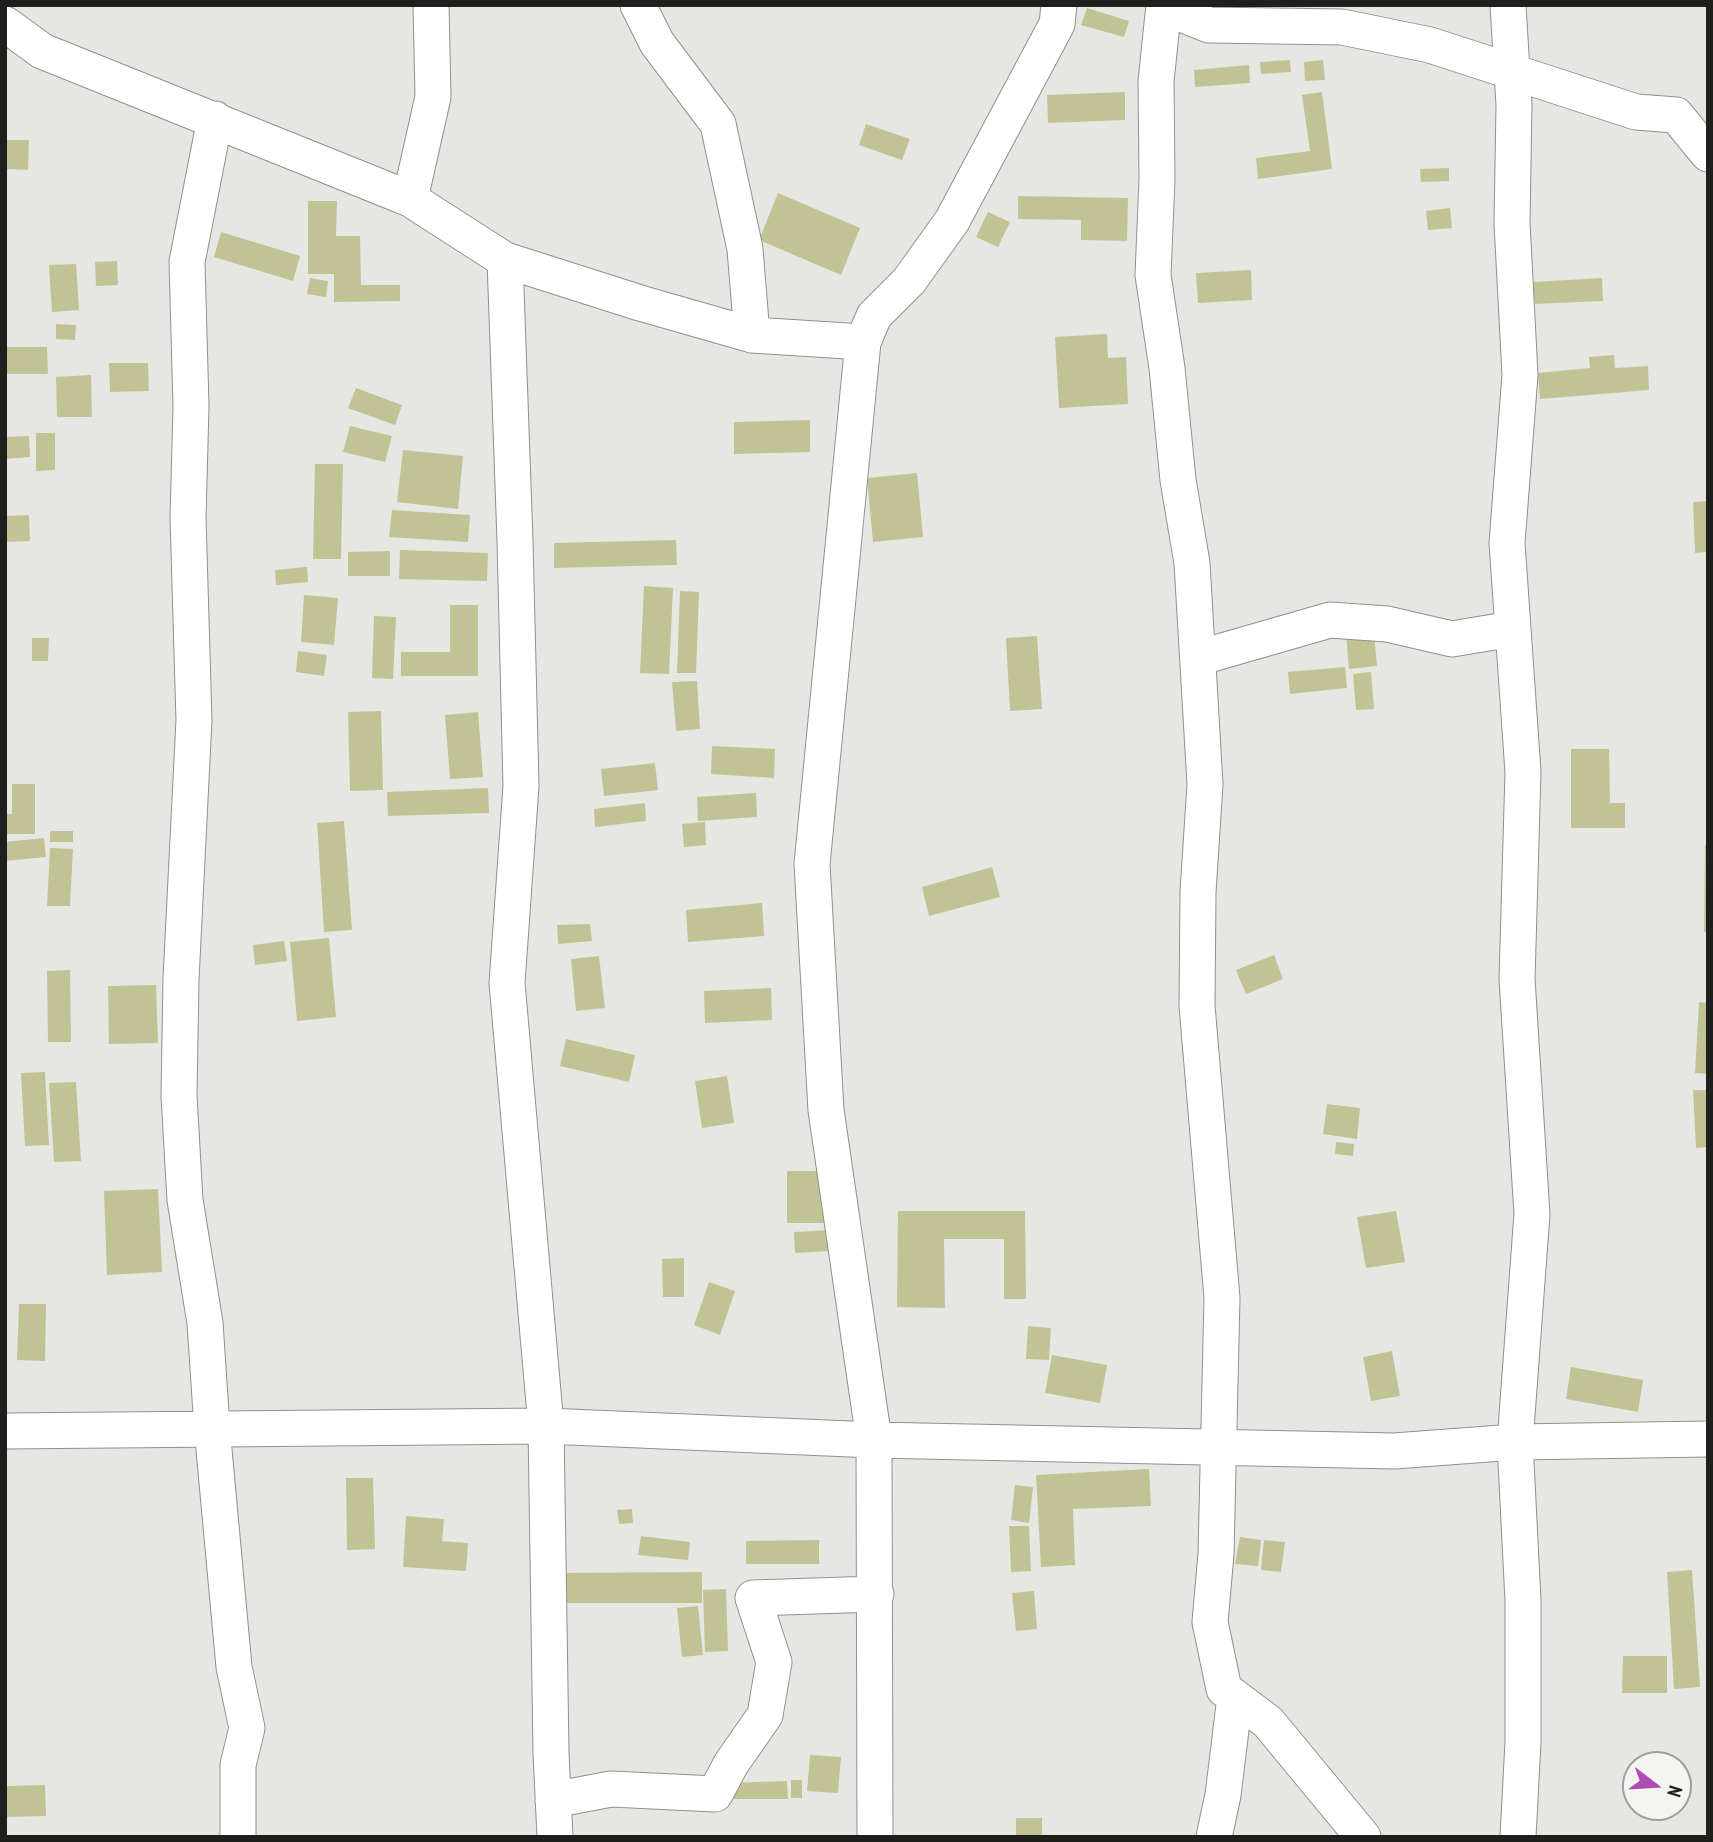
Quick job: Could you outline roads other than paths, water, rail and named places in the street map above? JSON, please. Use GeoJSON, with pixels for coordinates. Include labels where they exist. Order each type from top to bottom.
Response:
{"type":"FeatureCollection","features":[{"type":"Feature","properties":{"kind":"street"},"geometry":{"type":"LineString","coordinates":[[410,199],[433,97],[431,5]]}},
{"type":"Feature","properties":{"kind":"street"},"geometry":{"type":"LineString","coordinates":[[638,5],[657,43],[718,124],[745,249],[752,335]]}},
{"type":"Feature","properties":{"kind":"street"},"geometry":{"type":"LineString","coordinates":[[875,1837],[874,1440],[825,1110],[812,864],[863,342],[874,316],[909,281],[952,221],[1057,24],[1059,5]]}},
{"type":"Feature","properties":{"kind":"street"},"geometry":{"type":"LineString","coordinates":[[1508,5],[1514,105],[1512,223],[1520,375],[1507,543],[1523,772],[1517,979],[1532,1214],[1515,1442],[1523,1601],[1523,1742],[1518,1837]]}},
{"type":"Feature","properties":{"kind":"street"},"geometry":{"type":"LineString","coordinates":[[1363,1837],[1268,1722],[1224,1689],[1210,1622],[1216,1554],[1222,1298],[1197,1006],[1198,892],[1205,784],[1192,563],[1178,480],[1167,368],[1153,275],[1157,179],[1156,81],[1164,6],[1209,25],[1342,27],[1430,45],[1636,113],[1676,116],[1708,155]]}},
{"type":"Feature","properties":{"kind":"street"},"geometry":{"type":"LineString","coordinates":[[5,24],[43,51],[410,199],[505,260],[752,335],[863,342]]}},
{"type":"Feature","properties":{"kind":"street"},"geometry":{"type":"LineString","coordinates":[[215,119],[187,262],[191,406],[188,518],[194,720],[181,979],[179,1096],[185,1200],[205,1323],[234,1667],[247,1728],[238,1765],[238,1837]]}},
{"type":"Feature","properties":{"kind":"street"},"geometry":{"type":"LineString","coordinates":[[505,260],[521,786],[507,983],[547,1426],[555,1837]]}},
{"type":"Feature","properties":{"kind":"street"},"geometry":{"type":"LineString","coordinates":[[1198,657],[1330,620],[1387,624],[1452,639],[1512,629]]}},
{"type":"Feature","properties":{"kind":"street"},"geometry":{"type":"LineString","coordinates":[[5,1431],[547,1426],[874,1440],[1394,1451],[1515,1442],[1708,1439]]}},
{"type":"Feature","properties":{"kind":"street"},"geometry":{"type":"LineString","coordinates":[[553,1800],[611,1789],[715,1794],[731,1764],[765,1715],[774,1662],[753,1598],[876,1594]]}},
{"type":"Feature","properties":{"kind":"street"},"geometry":{"type":"LineString","coordinates":[[1214,1837],[1223,1795],[1235,1697]]}}]}
